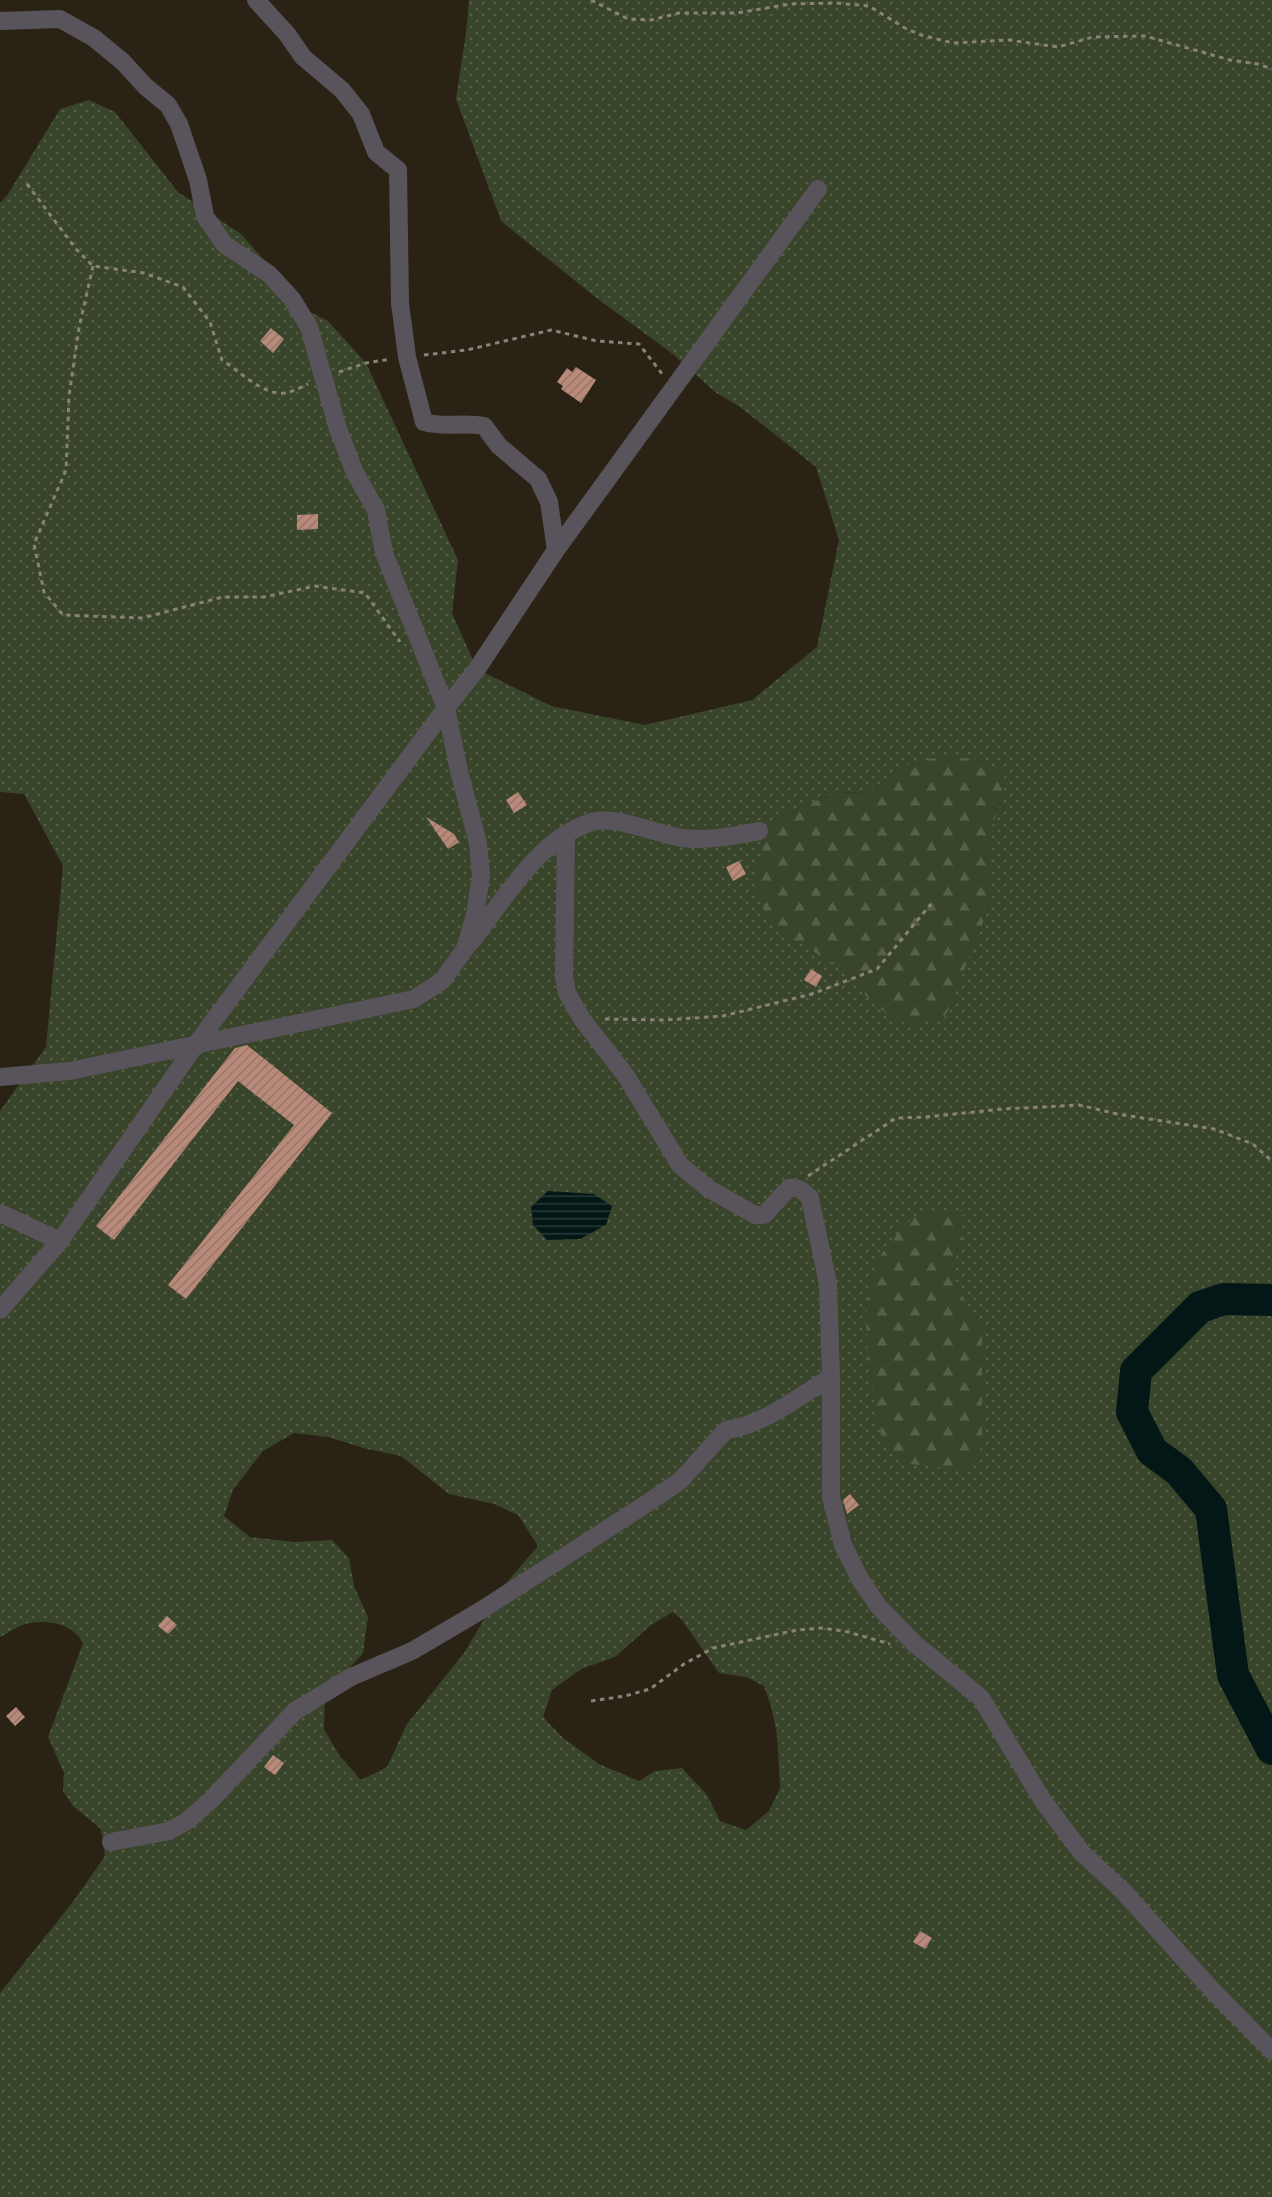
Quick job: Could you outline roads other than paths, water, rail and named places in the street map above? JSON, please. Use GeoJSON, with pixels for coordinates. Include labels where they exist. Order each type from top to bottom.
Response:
{"type":"FeatureCollection","features":[{"type":"Feature","properties":{"kind":"street"},"geometry":{"type":"LineString","coordinates":[[256,0],[287,34],[303,57],[342,90],[361,114],[376,152],[398,170],[400,303],[406,357],[423,422],[436,425],[468,423],[484,426],[499,446],[538,479],[549,502],[556,550]]}},
{"type":"Feature","properties":{"kind":"street"},"geometry":{"type":"LineString","coordinates":[[0,21],[60,19],[94,38],[168,105],[179,124],[198,180],[206,216],[224,244],[269,274],[292,299],[309,327],[342,440],[355,473],[376,510],[384,553],[446,708],[478,843],[481,876],[475,915],[465,949]]}},
{"type":"Feature","properties":{"kind":"street"},"geometry":{"type":"LineString","coordinates":[[0,1310],[60,1240],[194,1047],[477,669],[556,550],[818,189]]}},
{"type":"Feature","properties":{"kind":"street"},"geometry":{"type":"LineString","coordinates":[[0,1077],[70,1071],[194,1047],[414,999],[442,981],[516,882],[543,853],[566,834],[593,821],[626,824],[681,838],[720,838],[759,831]]}},
{"type":"Feature","properties":{"kind":"street"},"geometry":{"type":"LineString","coordinates":[[566,834],[564,976],[567,993],[582,1019],[626,1076],[680,1165],[709,1189],[755,1215],[764,1215],[789,1188],[796,1187],[810,1198],[828,1284],[831,1497],[843,1545],[860,1579],[879,1607],[915,1644],[981,1698],[1043,1801],[1082,1853],[1123,1892],[1206,1984],[1272,2050]]}},
{"type":"Feature","properties":{"kind":"street"},"geometry":{"type":"LineString","coordinates":[[0,1213],[60,1240]]}},
{"type":"Feature","properties":{"kind":"street"},"geometry":{"type":"LineString","coordinates":[[111,1842],[169,1831],[187,1821],[211,1800],[295,1711],[351,1677],[412,1651],[480,1611],[680,1481],[726,1430],[756,1422],[831,1377]]}},
{"type":"Feature","properties":{"kind":"waterway"},"geometry":{"type":"LineString","coordinates":[[1272,1300],[1224,1299],[1200,1307],[1136,1371],[1132,1412],[1152,1451],[1179,1471],[1211,1509],[1233,1675],[1272,1749]]}}]}
